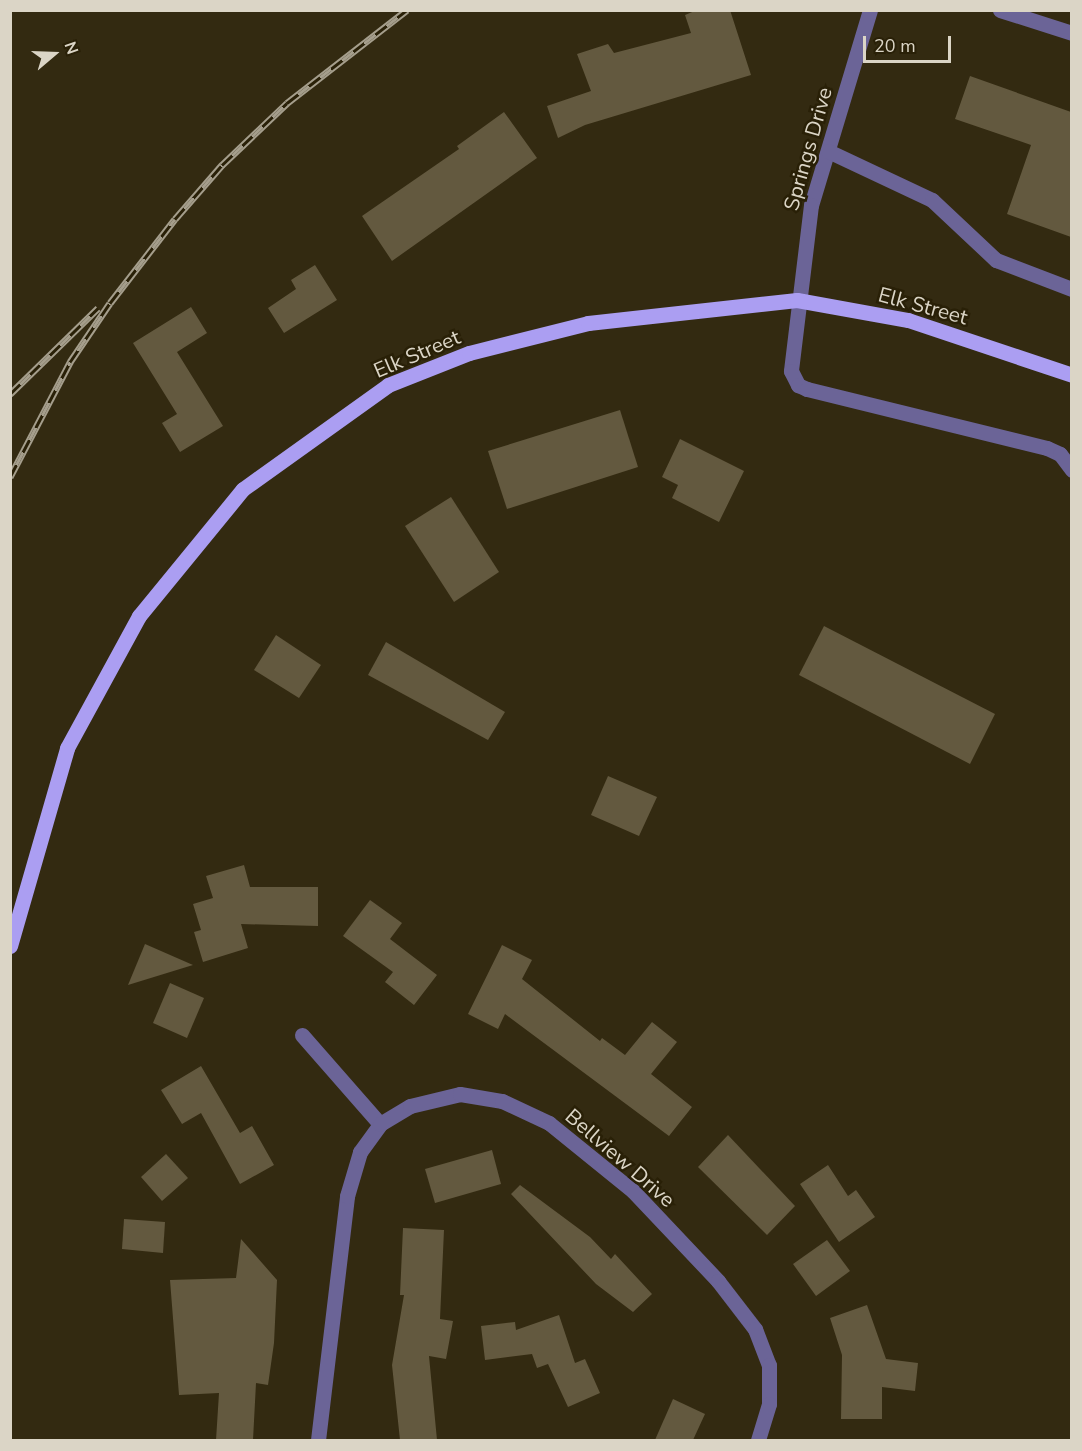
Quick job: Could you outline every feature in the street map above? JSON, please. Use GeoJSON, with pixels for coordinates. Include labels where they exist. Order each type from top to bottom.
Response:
{"type":"FeatureCollection","features":[{"type":"Feature","properties":{"kind":"main road","name":"Elk Street"},"geometry":{"type":"LineString","coordinates":[[10,946],[67,748],[139,616],[243,489],[388,385],[469,353],[588,323],[797,300],[908,320],[1071,375]]}},
{"type":"Feature","properties":{"kind":"street","name":"Springs Drive"},"geometry":{"type":"LineString","coordinates":[[870,10],[811,205],[797,300],[791,371],[798,385],[1047,448],[1060,454],[1071,470]]}},
{"type":"Feature","properties":{"kind":"street"},"geometry":{"type":"LineString","coordinates":[[1000,10],[1071,33]]}},
{"type":"Feature","properties":{"kind":"street"},"geometry":{"type":"LineString","coordinates":[[828,151],[932,200],[996,260],[1071,289]]}},
{"type":"Feature","properties":{"kind":"street"},"geometry":{"type":"LineString","coordinates":[[302,1035],[380,1124]]}},
{"type":"Feature","properties":{"kind":"street","name":"Bellview Drive"},"geometry":{"type":"LineString","coordinates":[[318,1440],[347,1196],[360,1152],[380,1124],[410,1106],[460,1094],[501,1101],[549,1123],[633,1191],[718,1281],[755,1329],[769,1365],[769,1404],[758,1440]]}},
{"type":"Feature","properties":{"kind":"building"},"geometry":{"type":"Polygon","coordinates":[[[697,10],[730,10],[751,75],[585,125],[558,138],[547,106],[591,91],[577,54],[608,44],[614,53],[691,33],[685,15],[697,10]]]}},
{"type":"Feature","properties":{"kind":"building"},"geometry":{"type":"Polygon","coordinates":[[[970,76],[1071,112],[1071,237],[1007,214],[1031,145],[955,119],[970,76]]]}},
{"type":"Feature","properties":{"kind":"building"},"geometry":{"type":"Polygon","coordinates":[[[504,112],[537,158],[392,261],[362,216],[459,149],[457,146],[504,112]]]}},
{"type":"Feature","properties":{"kind":"building"},"geometry":{"type":"Polygon","coordinates":[[[315,265],[337,300],[284,333],[268,308],[296,289],[291,280],[315,265]]]}},
{"type":"Feature","properties":{"kind":"building"},"geometry":{"type":"Polygon","coordinates":[[[191,307],[207,333],[177,352],[223,426],[180,452],[162,423],[177,414],[133,343],[191,307]]]}},
{"type":"Feature","properties":{"kind":"building"},"geometry":{"type":"Polygon","coordinates":[[[620,410],[638,467],[507,509],[488,451],[620,410]]]}},
{"type":"Feature","properties":{"kind":"building"},"geometry":{"type":"Polygon","coordinates":[[[680,439],[744,471],[719,522],[672,498],[678,485],[662,477],[680,439]]]}},
{"type":"Feature","properties":{"kind":"building"},"geometry":{"type":"Polygon","coordinates":[[[451,497],[499,572],[454,602],[405,526],[451,497]]]}},
{"type":"Feature","properties":{"kind":"building"},"geometry":{"type":"Polygon","coordinates":[[[824,626],[995,714],[970,764],[799,675],[824,626]]]}},
{"type":"Feature","properties":{"kind":"building"},"geometry":{"type":"Polygon","coordinates":[[[276,635],[321,665],[299,698],[254,670],[276,635]]]}},
{"type":"Feature","properties":{"kind":"building"},"geometry":{"type":"Polygon","coordinates":[[[386,642],[505,712],[488,740],[368,675],[386,642]]]}},
{"type":"Feature","properties":{"kind":"building"},"geometry":{"type":"Polygon","coordinates":[[[608,776],[657,797],[639,836],[591,815],[608,776]]]}},
{"type":"Feature","properties":{"kind":"building"},"geometry":{"type":"Polygon","coordinates":[[[244,865],[250,887],[318,887],[318,926],[241,924],[248,948],[203,962],[194,932],[201,930],[193,904],[213,898],[206,876],[244,865]]]}},
{"type":"Feature","properties":{"kind":"building"},"geometry":{"type":"Polygon","coordinates":[[[370,900],[402,923],[390,939],[437,975],[414,1005],[385,982],[393,972],[343,936],[370,900]]]}},
{"type":"Feature","properties":{"kind":"building"},"geometry":{"type":"Polygon","coordinates":[[[145,944],[193,965],[128,985],[145,944]]]}},
{"type":"Feature","properties":{"kind":"building"},"geometry":{"type":"Polygon","coordinates":[[[502,945],[532,960],[522,979],[600,1041],[602,1038],[625,1055],[652,1022],[677,1042],[651,1074],[692,1107],[669,1136],[505,1014],[498,1029],[468,1014],[502,945]]]}},
{"type":"Feature","properties":{"kind":"building"},"geometry":{"type":"Polygon","coordinates":[[[170,983],[204,998],[187,1038],[153,1023],[170,983]]]}},
{"type":"Feature","properties":{"kind":"building"},"geometry":{"type":"Polygon","coordinates":[[[201,1066],[240,1133],[252,1126],[274,1165],[240,1184],[201,1113],[182,1124],[161,1090],[201,1066]]]}},
{"type":"Feature","properties":{"kind":"building"},"geometry":{"type":"Polygon","coordinates":[[[728,1135],[795,1206],[767,1235],[698,1167],[728,1135]]]}},
{"type":"Feature","properties":{"kind":"building"},"geometry":{"type":"Polygon","coordinates":[[[492,1150],[501,1184],[435,1203],[425,1169],[492,1150]]]}},
{"type":"Feature","properties":{"kind":"building"},"geometry":{"type":"Polygon","coordinates":[[[166,1154],[188,1178],[162,1201],[141,1177],[166,1154]]]}},
{"type":"Feature","properties":{"kind":"building"},"geometry":{"type":"Polygon","coordinates":[[[828,1165],[848,1196],[856,1190],[875,1217],[839,1242],[800,1184],[828,1165]]]}},
{"type":"Feature","properties":{"kind":"building"},"geometry":{"type":"Polygon","coordinates":[[[520,1185],[590,1237],[611,1259],[615,1254],[652,1294],[633,1312],[596,1284],[511,1194],[520,1185]]]}},
{"type":"Feature","properties":{"kind":"building"},"geometry":{"type":"Polygon","coordinates":[[[124,1219],[165,1222],[163,1253],[122,1249],[124,1219]]]}},
{"type":"Feature","properties":{"kind":"building"},"geometry":{"type":"Polygon","coordinates":[[[403,1228],[444,1230],[440,1319],[453,1321],[446,1359],[429,1356],[437,1440],[400,1440],[392,1365],[404,1295],[400,1295],[403,1228]]]}},
{"type":"Feature","properties":{"kind":"building"},"geometry":{"type":"Polygon","coordinates":[[[241,1239],[277,1280],[274,1343],[268,1385],[256,1383],[253,1440],[216,1440],[219,1393],[179,1395],[170,1280],[236,1278],[241,1239]]]}},
{"type":"Feature","properties":{"kind":"building"},"geometry":{"type":"Polygon","coordinates":[[[827,1240],[850,1271],[816,1296],[793,1264],[827,1240]]]}},
{"type":"Feature","properties":{"kind":"building"},"geometry":{"type":"Polygon","coordinates":[[[867,1305],[886,1359],[918,1363],[915,1391],[882,1387],[882,1419],[841,1419],[842,1355],[830,1318],[867,1305]]]}},
{"type":"Feature","properties":{"kind":"building"},"geometry":{"type":"Polygon","coordinates":[[[559,1315],[575,1363],[585,1359],[600,1393],[568,1407],[548,1364],[537,1368],[532,1354],[485,1360],[481,1326],[515,1322],[516,1330],[559,1315]]]}},
{"type":"Feature","properties":{"kind":"building"},"geometry":{"type":"Polygon","coordinates":[[[673,1399],[705,1414],[693,1440],[655,1440],[673,1399]]]}},
{"type":"Feature","properties":{"kind":"railway"},"geometry":{"type":"LineString","coordinates":[[10,477],[70,362],[110,303],[175,219],[222,165],[287,103],[407,10]]}},
{"type":"Feature","properties":{"kind":"railway"},"geometry":{"type":"LineString","coordinates":[[10,394],[98,308]]}}]}
